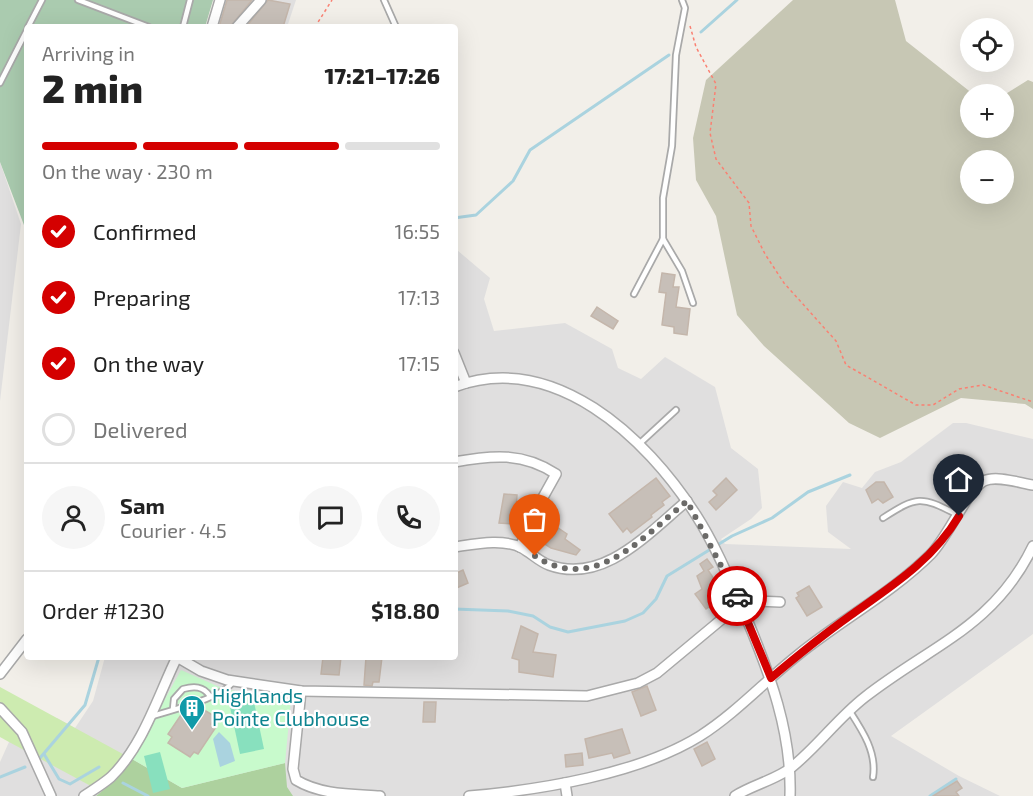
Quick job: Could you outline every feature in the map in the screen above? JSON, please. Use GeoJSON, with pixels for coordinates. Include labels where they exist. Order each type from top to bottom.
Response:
{"type":"FeatureCollection","features":[{"type":"Feature","properties":{"kind":"street"},"geometry":{"type":"LineString","coordinates":[[213,24],[220,0]]}},
{"type":"Feature","properties":{"kind":"street"},"geometry":{"type":"LineString","coordinates":[[240,24],[261,0]]}},
{"type":"Feature","properties":{"kind":"street"},"geometry":{"type":"LineString","coordinates":[[458,363],[466,382]]}},
{"type":"Feature","properties":{"kind":"street"},"geometry":{"type":"LineString","coordinates":[[458,385],[466,382],[498,378],[536,381],[574,395],[608,417],[638,445],[687,501],[740,604],[771,678],[786,734],[791,768],[790,796]]}},
{"type":"Feature","properties":{"kind":"street"},"geometry":{"type":"LineString","coordinates":[[458,461],[485,456],[518,456],[539,463],[556,474],[536,510],[520,547]]}},
{"type":"Feature","properties":{"kind":"street"},"geometry":{"type":"LineString","coordinates":[[469,796],[565,783],[653,758],[700,736],[805,649],[918,566],[946,537],[973,490],[983,481],[992,479],[1033,484]]}},
{"type":"Feature","properties":{"kind":"street"},"geometry":{"type":"LineString","coordinates":[[458,546],[480,543],[520,547],[549,565],[574,569],[596,567],[616,559],[687,501]]}},
{"type":"Feature","properties":{"kind":"street"},"geometry":{"type":"LineString","coordinates":[[735,796],[791,768],[849,710],[975,623],[1012,582],[1033,546]]}},
{"type":"Feature","properties":{"kind":"street"},"geometry":{"type":"LineString","coordinates":[[182,660],[201,671],[234,681],[301,691],[587,696],[638,683],[657,673],[740,604],[759,601],[780,602]]}},
{"type":"Feature","properties":{"kind":"street"},"geometry":{"type":"LineString","coordinates":[[0,674],[24,643]]}},
{"type":"Feature","properties":{"kind":"street"},"geometry":{"type":"LineString","coordinates":[[84,796],[110,777],[125,760],[150,716],[176,660]]}},
{"type":"Feature","properties":{"kind":"street"},"geometry":{"type":"LineString","coordinates":[[301,691],[293,769],[296,780],[308,787],[334,793],[380,796]]}},
{"type":"Feature","properties":{"kind":"street"},"geometry":{"type":"LineString","coordinates":[[0,708],[22,732],[51,796]]}},
{"type":"Feature","properties":{"kind":"street"},"geometry":{"type":"LineString","coordinates":[[565,783],[567,796]]}},
{"type":"Feature","properties":{"kind":"lane"},"geometry":{"type":"LineString","coordinates":[[30,24],[42,0]]}},
{"type":"Feature","properties":{"kind":"lane"},"geometry":{"type":"LineString","coordinates":[[78,0],[141,24]]}},
{"type":"Feature","properties":{"kind":"lane"},"geometry":{"type":"LineString","coordinates":[[184,24],[190,0]]}},
{"type":"Feature","properties":{"kind":"lane"},"geometry":{"type":"LineString","coordinates":[[384,0],[395,24]]}},
{"type":"Feature","properties":{"kind":"lane"},"geometry":{"type":"LineString","coordinates":[[634,294],[663,239],[663,198],[672,146],[676,55],[685,8],[682,0]]}},
{"type":"Feature","properties":{"kind":"lane"},"geometry":{"type":"LineString","coordinates":[[0,83],[24,36]]}},
{"type":"Feature","properties":{"kind":"lane"},"geometry":{"type":"LineString","coordinates":[[663,239],[682,271],[693,303]]}},
{"type":"Feature","properties":{"kind":"lane"},"geometry":{"type":"LineString","coordinates":[[638,445],[676,410]]}},
{"type":"Feature","properties":{"kind":"lane"},"geometry":{"type":"LineString","coordinates":[[883,518],[918,499],[929,500],[959,516]]}},
{"type":"Feature","properties":{"kind":"lane"},"geometry":{"type":"LineString","coordinates":[[150,716],[210,696],[229,688],[234,681]]}},
{"type":"Feature","properties":{"kind":"lane"},"geometry":{"type":"LineString","coordinates":[[173,709],[174,699],[183,688],[197,687],[210,696]]}},
{"type":"Feature","properties":{"kind":"lane"},"geometry":{"type":"LineString","coordinates":[[849,710],[868,742],[875,765],[873,777]]}},
{"type":"Feature","properties":{"kind":"path"},"geometry":{"type":"LineString","coordinates":[[317,24],[332,0]]}},
{"type":"Feature","properties":{"kind":"path"},"geometry":{"type":"LineString","coordinates":[[685,8],[696,47],[716,84],[710,133],[716,159],[749,203],[751,226],[765,254],[784,283],[836,341],[846,365],[916,405],[933,405],[959,388],[983,385],[1033,402]]}},
{"type":"Feature","properties":{"kind":"shaded area"},"geometry":{"type":"Polygon","coordinates":[[[217,0],[296,0],[288,24],[211,24],[217,0]]]}},
{"type":"Feature","properties":{"kind":"shaded area"},"geometry":{"type":"Polygon","coordinates":[[[793,0],[895,0],[906,41],[960,84],[960,138],[1014,138],[1014,89],[1028,80],[1033,82],[1033,409],[1025,404],[961,398],[880,438],[849,423],[764,346],[737,315],[716,216],[696,180],[693,138],[706,80],[793,0]]]}},
{"type":"Feature","properties":{"kind":"shaded area"},"geometry":{"type":"Polygon","coordinates":[[[0,162],[21,224],[0,401],[0,162]]]}},
{"type":"Feature","properties":{"kind":"shaded area"},"geometry":{"type":"Polygon","coordinates":[[[458,251],[490,278],[484,299],[494,331],[565,323],[612,349],[618,368],[641,379],[665,357],[715,387],[731,448],[758,469],[762,508],[751,519],[721,539],[725,544],[851,549],[828,532],[826,506],[843,482],[862,488],[875,472],[901,462],[953,423],[966,423],[1033,439],[1033,634],[891,736],[959,776],[1000,796],[0,796],[0,762],[9,742],[57,718],[75,728],[93,701],[104,660],[458,660],[458,251]]]}},
{"type":"Feature","properties":{"kind":"green space"},"geometry":{"type":"Polygon","coordinates":[[[0,0],[213,0],[206,24],[24,24],[24,225],[0,162],[0,0]]]}},
{"type":"Feature","properties":{"kind":"green space"},"geometry":{"type":"Polygon","coordinates":[[[181,670],[224,689],[291,700],[285,763],[182,788],[132,759],[181,670]]]}},
{"type":"Feature","properties":{"kind":"green space"},"geometry":{"type":"Polygon","coordinates":[[[0,687],[132,759],[102,792],[9,742],[0,737],[0,687]]]}},
{"type":"Feature","properties":{"kind":"green space"},"geometry":{"type":"Polygon","coordinates":[[[254,702],[264,749],[240,754],[230,707],[254,702]]]}},
{"type":"Feature","properties":{"kind":"green space"},"geometry":{"type":"Polygon","coordinates":[[[160,752],[170,789],[153,793],[144,756],[160,752]]]}},
{"type":"Feature","properties":{"kind":"green space"},"geometry":{"type":"Polygon","coordinates":[[[132,759],[182,788],[285,763],[287,787],[293,796],[96,796],[116,780],[132,759]]]}},
{"type":"Feature","properties":{"kind":"water"},"geometry":{"type":"Polygon","coordinates":[[[219,732],[230,743],[235,761],[220,767],[213,739],[219,732]]]}},
{"type":"Feature","properties":{"kind":"building"},"geometry":{"type":"Polygon","coordinates":[[[227,0],[252,0],[232,24],[220,24],[227,0]]]}},
{"type":"Feature","properties":{"kind":"building"},"geometry":{"type":"Polygon","coordinates":[[[268,0],[290,4],[284,24],[248,24],[268,0]]]}},
{"type":"Feature","properties":{"kind":"building"},"geometry":{"type":"Polygon","coordinates":[[[662,273],[675,275],[673,287],[679,287],[676,307],[690,309],[687,335],[674,333],[674,327],[662,325],[666,293],[659,292],[662,273]]]}},
{"type":"Feature","properties":{"kind":"building"},"geometry":{"type":"Polygon","coordinates":[[[597,307],[618,321],[613,329],[591,316],[597,307]]]}},
{"type":"Feature","properties":{"kind":"building"},"geometry":{"type":"Polygon","coordinates":[[[656,478],[670,496],[662,502],[664,505],[651,515],[652,517],[631,533],[627,528],[623,532],[609,514],[656,478]]]}},
{"type":"Feature","properties":{"kind":"building"},"geometry":{"type":"Polygon","coordinates":[[[726,478],[737,490],[716,510],[709,502],[717,495],[713,491],[726,478]]]}},
{"type":"Feature","properties":{"kind":"building"},"geometry":{"type":"Polygon","coordinates":[[[876,482],[884,482],[893,497],[883,503],[878,499],[872,503],[866,490],[876,482]]]}},
{"type":"Feature","properties":{"kind":"building"},"geometry":{"type":"Polygon","coordinates":[[[504,494],[517,495],[515,524],[499,523],[504,494]]]}},
{"type":"Feature","properties":{"kind":"building"},"geometry":{"type":"Polygon","coordinates":[[[542,517],[567,534],[565,539],[580,550],[576,555],[551,548],[532,536],[542,517]]]}},
{"type":"Feature","properties":{"kind":"building"},"geometry":{"type":"Polygon","coordinates":[[[707,559],[713,567],[708,570],[718,585],[714,588],[721,598],[706,609],[695,594],[702,589],[697,576],[704,571],[700,564],[707,559]]]}},
{"type":"Feature","properties":{"kind":"building"},"geometry":{"type":"Polygon","coordinates":[[[463,570],[468,583],[458,587],[458,572],[463,570]]]}},
{"type":"Feature","properties":{"kind":"building"},"geometry":{"type":"Polygon","coordinates":[[[809,586],[822,607],[807,616],[796,598],[799,596],[797,593],[809,586]]]}},
{"type":"Feature","properties":{"kind":"building"},"geometry":{"type":"Polygon","coordinates":[[[521,626],[538,634],[533,652],[556,655],[553,677],[519,672],[519,660],[512,658],[521,626]]]}},
{"type":"Feature","properties":{"kind":"building"},"geometry":{"type":"Polygon","coordinates":[[[323,660],[341,660],[339,675],[321,674],[323,660]]]}},
{"type":"Feature","properties":{"kind":"building"},"geometry":{"type":"Polygon","coordinates":[[[366,660],[382,660],[379,682],[373,682],[372,686],[364,685],[366,660]]]}},
{"type":"Feature","properties":{"kind":"building"},"geometry":{"type":"Polygon","coordinates":[[[647,686],[656,710],[641,716],[632,692],[647,686]]]}},
{"type":"Feature","properties":{"kind":"building"},"geometry":{"type":"Polygon","coordinates":[[[424,702],[436,702],[435,722],[423,722],[424,702]]]}},
{"type":"Feature","properties":{"kind":"building","name":"Highlands Pointe Clubhouse"},"geometry":{"type":"Polygon","coordinates":[[[199,707],[216,717],[211,724],[216,727],[198,754],[194,752],[190,757],[168,743],[172,737],[168,734],[183,712],[199,707]]]}},
{"type":"Feature","properties":{"kind":"building"},"geometry":{"type":"Polygon","coordinates":[[[622,729],[630,753],[614,758],[612,753],[589,758],[585,739],[622,729]]]}},
{"type":"Feature","properties":{"kind":"building"},"geometry":{"type":"Polygon","coordinates":[[[707,742],[715,759],[702,766],[694,749],[707,742]]]}},
{"type":"Feature","properties":{"kind":"building"},"geometry":{"type":"Polygon","coordinates":[[[582,753],[583,765],[566,767],[565,755],[582,753]]]}},
{"type":"Feature","properties":{"kind":"building"},"geometry":{"type":"Polygon","coordinates":[[[957,781],[962,788],[956,792],[959,796],[933,796],[957,781]]]}},
{"type":"Feature","properties":{"kind":"waterway"},"geometry":{"type":"LineString","coordinates":[[701,32],[737,0]]}},
{"type":"Feature","properties":{"kind":"waterway"},"geometry":{"type":"LineString","coordinates":[[458,217],[476,215],[513,181],[530,150],[669,55]]}},
{"type":"Feature","properties":{"kind":"waterway"},"geometry":{"type":"LineString","coordinates":[[458,609],[508,611],[533,616],[550,627],[568,632],[625,621],[643,613],[656,599],[667,576],[732,536],[772,518],[808,492],[850,475]]}},
{"type":"Feature","properties":{"kind":"waterway"},"geometry":{"type":"LineString","coordinates":[[40,758],[85,705],[98,660]]}},
{"type":"Feature","properties":{"kind":"waterway"},"geometry":{"type":"LineString","coordinates":[[44,754],[59,779],[70,784],[99,767]]}},
{"type":"Feature","properties":{"kind":"waterway"},"geometry":{"type":"LineString","coordinates":[[0,777],[25,767]]}},
{"type":"Feature","properties":{"kind":"waterway"},"geometry":{"type":"LineString","coordinates":[[930,796],[956,779]]}},
{"type":"Feature","properties":{"kind":"waterway"},"geometry":{"type":"LineString","coordinates":[[123,783],[148,796]]}},
{"type":"Feature","properties":{"kind":"way so far"},"geometry":{"type":"LineString","coordinates":[[535,556],[549,565],[574,569],[596,567],[616,559],[687,501],[698,517],[737,596]]}},
{"type":"Feature","properties":{"kind":"place","name":"Highlands Pointe Clubhouse"},"geometry":{"type":"Point","coordinates":[192,731]}},
{"type":"Feature","properties":{"kind":"route"},"geometry":{"type":"LineString","coordinates":[[737,596],[771,678],[836,626],[918,566],[946,537],[959,516]]}}]}
